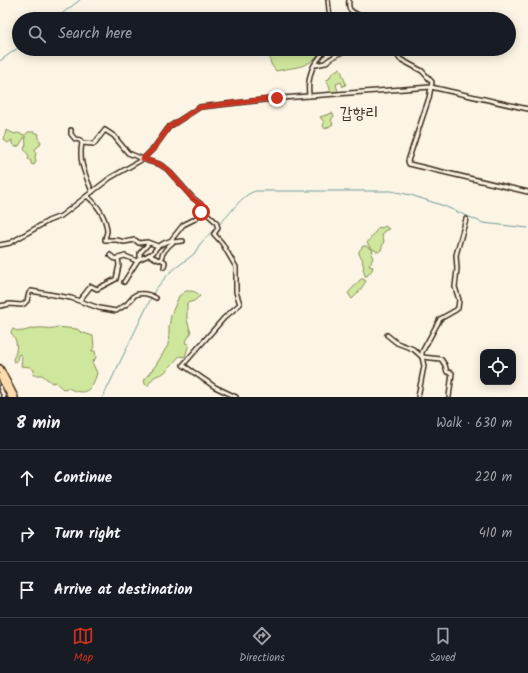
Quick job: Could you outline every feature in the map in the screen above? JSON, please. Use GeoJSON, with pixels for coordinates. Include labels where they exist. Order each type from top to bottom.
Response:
{"type":"FeatureCollection","features":[{"type":"Feature","properties":{"kind":"main road"},"geometry":{"type":"LineString","coordinates":[[0,368],[15,397]]}},
{"type":"Feature","properties":{"kind":"main road"},"geometry":{"type":"LineString","coordinates":[[0,376],[11,397]]}},
{"type":"Feature","properties":{"kind":"street"},"geometry":{"type":"LineString","coordinates":[[328,0],[328,12]]}},
{"type":"Feature","properties":{"kind":"street"},"geometry":{"type":"LineString","coordinates":[[349,0],[348,6],[353,12]]}},
{"type":"Feature","properties":{"kind":"street"},"geometry":{"type":"LineString","coordinates":[[310,96],[308,86],[313,66],[321,56]]}},
{"type":"Feature","properties":{"kind":"street"},"geometry":{"type":"LineString","coordinates":[[315,65],[325,63],[334,56]]}},
{"type":"Feature","properties":{"kind":"street"},"geometry":{"type":"LineString","coordinates":[[398,56],[404,62],[419,69],[432,82],[408,161],[409,164],[528,192]]}},
{"type":"Feature","properties":{"kind":"street"},"geometry":{"type":"LineString","coordinates":[[0,245],[10,243],[62,216],[112,177],[143,159],[154,148],[169,127],[200,107],[310,96],[431,87],[528,109]]}},
{"type":"Feature","properties":{"kind":"street"},"geometry":{"type":"LineString","coordinates":[[71,130],[73,138],[80,140],[82,143],[95,144],[105,130],[114,136],[126,151],[143,159],[159,164],[167,169],[192,198],[202,205],[205,212],[217,223],[218,227],[214,234],[222,243],[236,267],[236,292],[240,304],[224,318],[183,365],[215,387],[236,397]]}},
{"type":"Feature","properties":{"kind":"street"},"geometry":{"type":"LineString","coordinates":[[82,143],[80,150],[82,165],[92,192]]}},
{"type":"Feature","properties":{"kind":"street"},"geometry":{"type":"LineString","coordinates":[[87,196],[96,203],[102,213],[107,231],[105,240],[117,240],[124,242],[135,240],[139,243],[145,242],[158,246]]}},
{"type":"Feature","properties":{"kind":"street"},"geometry":{"type":"LineString","coordinates":[[161,259],[181,226],[195,219],[204,209]]}},
{"type":"Feature","properties":{"kind":"street"},"geometry":{"type":"LineString","coordinates":[[418,397],[424,366],[422,349],[436,323],[458,308],[459,300],[455,287],[456,255],[466,219]]}},
{"type":"Feature","properties":{"kind":"street"},"geometry":{"type":"LineString","coordinates":[[124,282],[140,258],[153,253],[158,246],[166,242],[183,241]]}},
{"type":"Feature","properties":{"kind":"street"},"geometry":{"type":"LineString","coordinates":[[140,258],[140,253],[149,243]]}},
{"type":"Feature","properties":{"kind":"street"},"geometry":{"type":"LineString","coordinates":[[149,255],[165,262],[164,267]]}},
{"type":"Feature","properties":{"kind":"street"},"geometry":{"type":"LineString","coordinates":[[110,256],[115,259],[125,256],[137,261]]}},
{"type":"Feature","properties":{"kind":"street"},"geometry":{"type":"LineString","coordinates":[[80,300],[91,286],[97,289],[116,279],[119,265],[118,258]]}},
{"type":"Feature","properties":{"kind":"street"},"geometry":{"type":"LineString","coordinates":[[0,306],[24,304],[27,301],[31,291],[44,292],[80,300],[99,308],[116,311],[128,304],[135,294],[144,293],[155,297]]}},
{"type":"Feature","properties":{"kind":"street"},"geometry":{"type":"LineString","coordinates":[[387,335],[397,343],[422,356],[441,359],[447,372],[452,373],[449,397]]}},
{"type":"Feature","properties":{"kind":"street"},"geometry":{"type":"LineString","coordinates":[[0,387],[4,397]]}},
{"type":"Feature","properties":{"kind":"green space"},"geometry":{"type":"Polygon","coordinates":[[[270,56],[317,56],[302,66],[276,71],[270,60],[270,56]]]}},
{"type":"Feature","properties":{"kind":"green space"},"geometry":{"type":"Polygon","coordinates":[[[340,68],[346,84],[343,87],[341,82],[336,84],[338,92],[331,93],[326,80],[329,79],[332,73],[340,68]]]}},
{"type":"Feature","properties":{"kind":"green space"},"geometry":{"type":"Polygon","coordinates":[[[332,113],[334,116],[331,120],[333,124],[325,129],[323,126],[324,122],[320,117],[332,113]]]}},
{"type":"Feature","properties":{"kind":"green space"},"geometry":{"type":"Polygon","coordinates":[[[6,130],[14,134],[17,133],[25,135],[28,132],[34,132],[39,134],[38,138],[41,142],[35,149],[36,161],[34,165],[31,164],[31,161],[28,159],[29,156],[24,149],[26,144],[25,136],[19,146],[15,147],[12,144],[12,140],[8,143],[4,140],[6,130]]]}},
{"type":"Feature","properties":{"kind":"green space"},"geometry":{"type":"Polygon","coordinates":[[[385,226],[389,229],[384,231],[382,236],[384,241],[381,250],[378,252],[371,248],[367,243],[379,227],[382,228],[385,226]]]}},
{"type":"Feature","properties":{"kind":"green space"},"geometry":{"type":"Polygon","coordinates":[[[363,246],[372,249],[373,252],[371,254],[373,258],[369,266],[373,267],[367,276],[365,276],[363,260],[359,254],[359,251],[363,246]]]}},
{"type":"Feature","properties":{"kind":"green space"},"geometry":{"type":"Polygon","coordinates":[[[361,279],[366,281],[352,299],[348,293],[361,279]]]}},
{"type":"Feature","properties":{"kind":"green space"},"geometry":{"type":"Polygon","coordinates":[[[186,291],[197,293],[200,296],[194,301],[187,303],[187,320],[191,333],[185,343],[189,344],[185,357],[180,356],[164,373],[154,378],[148,386],[145,384],[144,380],[156,365],[168,345],[171,315],[179,296],[186,291]]]}},
{"type":"Feature","properties":{"kind":"green space"},"geometry":{"type":"Polygon","coordinates":[[[57,327],[77,329],[93,336],[94,347],[92,351],[95,351],[96,358],[92,362],[97,373],[93,384],[84,392],[74,391],[68,388],[63,389],[55,382],[52,383],[42,375],[33,375],[34,370],[30,367],[21,366],[22,358],[20,354],[18,355],[17,361],[14,362],[13,359],[16,352],[16,342],[11,333],[12,329],[22,331],[37,328],[57,327]]]}},
{"type":"Feature","properties":{"kind":"waterway"},"geometry":{"type":"LineString","coordinates":[[64,12],[80,0]]}},
{"type":"Feature","properties":{"kind":"waterway"},"geometry":{"type":"LineString","coordinates":[[0,61],[12,52]]}},
{"type":"Feature","properties":{"kind":"waterway"},"geometry":{"type":"LineString","coordinates":[[218,225],[245,196],[256,191],[391,191],[411,195],[444,206],[483,223],[528,228]]}},
{"type":"Feature","properties":{"kind":"waterway"},"geometry":{"type":"LineString","coordinates":[[103,397],[155,290],[169,273],[194,254],[200,244],[216,227]]}},
{"type":"Feature","properties":{"kind":"district","name":"갑향리"},"geometry":{"type":"Point","coordinates":[359,113]}},
{"type":"Feature","properties":{"kind":"route"},"geometry":{"type":"LineString","coordinates":[[201,212],[204,209],[202,205],[192,198],[185,188],[167,169],[159,164],[143,159],[154,148],[169,127],[200,107],[277,98]]}}]}
